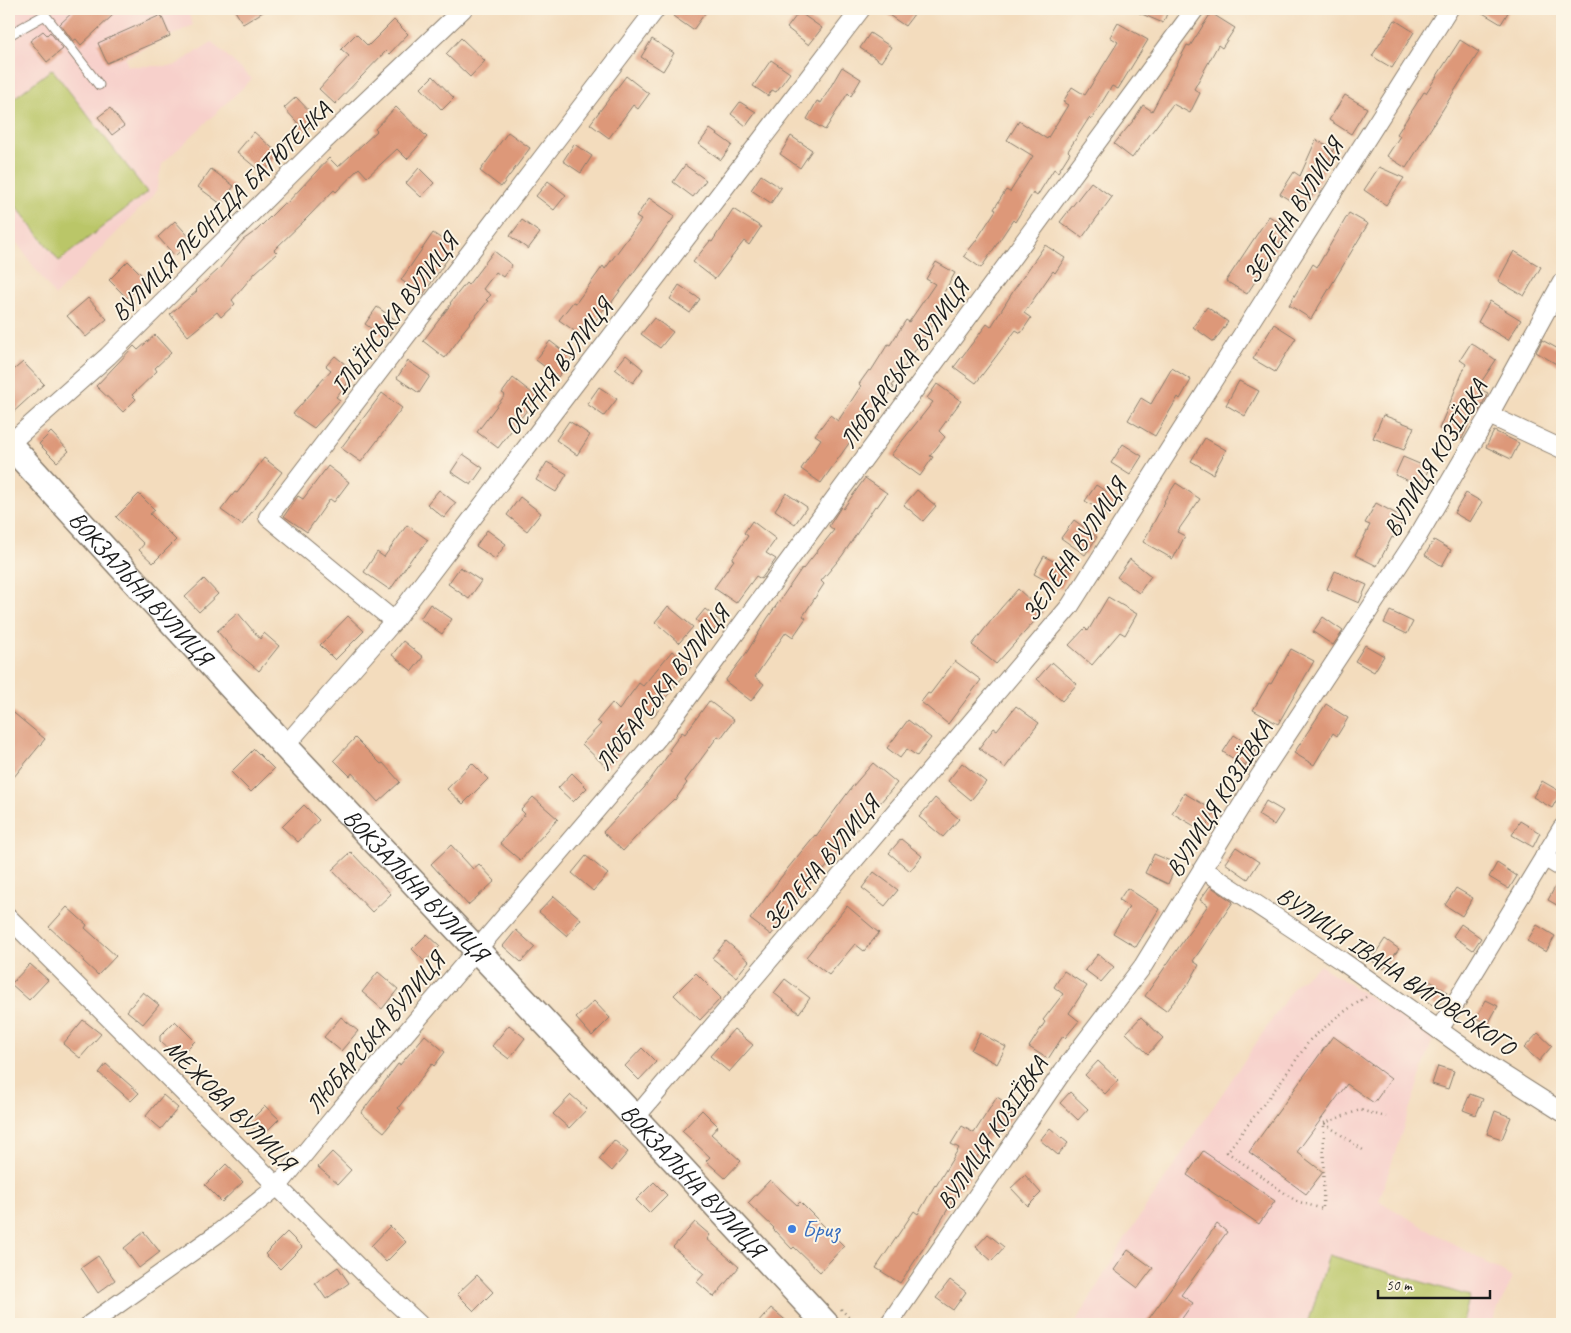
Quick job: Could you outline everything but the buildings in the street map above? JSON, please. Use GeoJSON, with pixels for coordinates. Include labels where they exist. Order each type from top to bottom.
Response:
{"type":"FeatureCollection","features":[{"type":"Feature","properties":{"kind":"main road","name":"ВОКЗАЛЬНА ВУЛИЦЯ"},"geometry":{"type":"LineString","coordinates":[[9,444],[285,746],[826,1324]]}},
{"type":"Feature","properties":{"kind":"street","name":"ВУЛИЦЯ ЛЕОНІДА БАТЮТЕНКА"},"geometry":{"type":"LineString","coordinates":[[9,444],[108,356],[320,145],[463,9]]}},
{"type":"Feature","properties":{"kind":"street","name":"ІЛЬЇНСЬКА ВУЛИЦЯ"},"geometry":{"type":"LineString","coordinates":[[394,621],[268,517],[656,9]]}},
{"type":"Feature","properties":{"kind":"street","name":"ОСІННЯ ВУЛИЦЯ"},"geometry":{"type":"LineString","coordinates":[[285,746],[394,621],[861,9]]}},
{"type":"Feature","properties":{"kind":"street","name":"ЛЮБАРСЬКА ВУЛИЦЯ"},"geometry":{"type":"LineString","coordinates":[[90,1324],[217,1234],[278,1186],[340,1110],[662,733],[1195,9]]}},
{"type":"Feature","properties":{"kind":"street","name":"ЗЕЛЕНА ВУЛИЦЯ"},"geometry":{"type":"LineString","coordinates":[[635,1118],[1070,606],[1449,9]]}},
{"type":"Feature","properties":{"kind":"street","name":"ВУЛИЦЯ КОЗІЇВКА"},"geometry":{"type":"LineString","coordinates":[[888,1324],[1063,1071],[1142,966],[1259,777],[1418,536],[1489,415],[1562,282]]}},
{"type":"Feature","properties":{"kind":"street"},"geometry":{"type":"LineString","coordinates":[[1489,415],[1562,449]]}},
{"type":"Feature","properties":{"kind":"street"},"geometry":{"type":"LineString","coordinates":[[1439,1030],[1562,828]]}},
{"type":"Feature","properties":{"kind":"street"},"geometry":{"type":"LineString","coordinates":[[1544,857],[1562,868]]}},
{"type":"Feature","properties":{"kind":"street","name":"ВУЛИЦЯ ІВАНА ВИГОВСЬКОГО"},"geometry":{"type":"LineString","coordinates":[[1203,869],[1379,987],[1488,1064],[1562,1112]]}},
{"type":"Feature","properties":{"kind":"street","name":"МЕЖОВА ВУЛИЦЯ"},"geometry":{"type":"LineString","coordinates":[[9,918],[366,1274],[419,1324]]}},
{"type":"Feature","properties":{"kind":"lane"},"geometry":{"type":"LineString","coordinates":[[9,35],[44,15],[99,86]]}},
{"type":"Feature","properties":{"kind":"path"},"geometry":{"type":"LineString","coordinates":[[1324,1123],[1323,1210],[1296,1201],[1227,1152],[1310,1040],[1338,1016],[1379,987]]}},
{"type":"Feature","properties":{"kind":"path"},"geometry":{"type":"LineString","coordinates":[[1324,1123],[1360,1110],[1386,1117]]}},
{"type":"Feature","properties":{"kind":"path"},"geometry":{"type":"LineString","coordinates":[[1324,1123],[1366,1152]]}},
{"type":"Feature","properties":{"kind":"shaded area"},"geometry":{"type":"Polygon","coordinates":[[[9,9],[187,9],[193,25],[125,58],[128,66],[174,66],[212,42],[252,79],[162,164],[156,192],[55,296],[9,232],[9,9]]]}},
{"type":"Feature","properties":{"kind":"shaded area"},"geometry":{"type":"Polygon","coordinates":[[[1320,965],[1433,1038],[1379,1201],[1513,1278],[1491,1324],[1075,1324],[1124,1240],[1295,985],[1320,965]]]}},
{"type":"Feature","properties":{"kind":"green space"},"geometry":{"type":"Polygon","coordinates":[[[52,69],[147,192],[59,261],[9,197],[9,102],[52,69]]]}},
{"type":"Feature","properties":{"kind":"green space"},"geometry":{"type":"Polygon","coordinates":[[[1329,1255],[1470,1296],[1462,1324],[1308,1324],[1329,1255]]]}},
{"type":"Feature","properties":{"kind":"place","name":"Бриз"},"geometry":{"type":"Point","coordinates":[792,1229]}}]}
